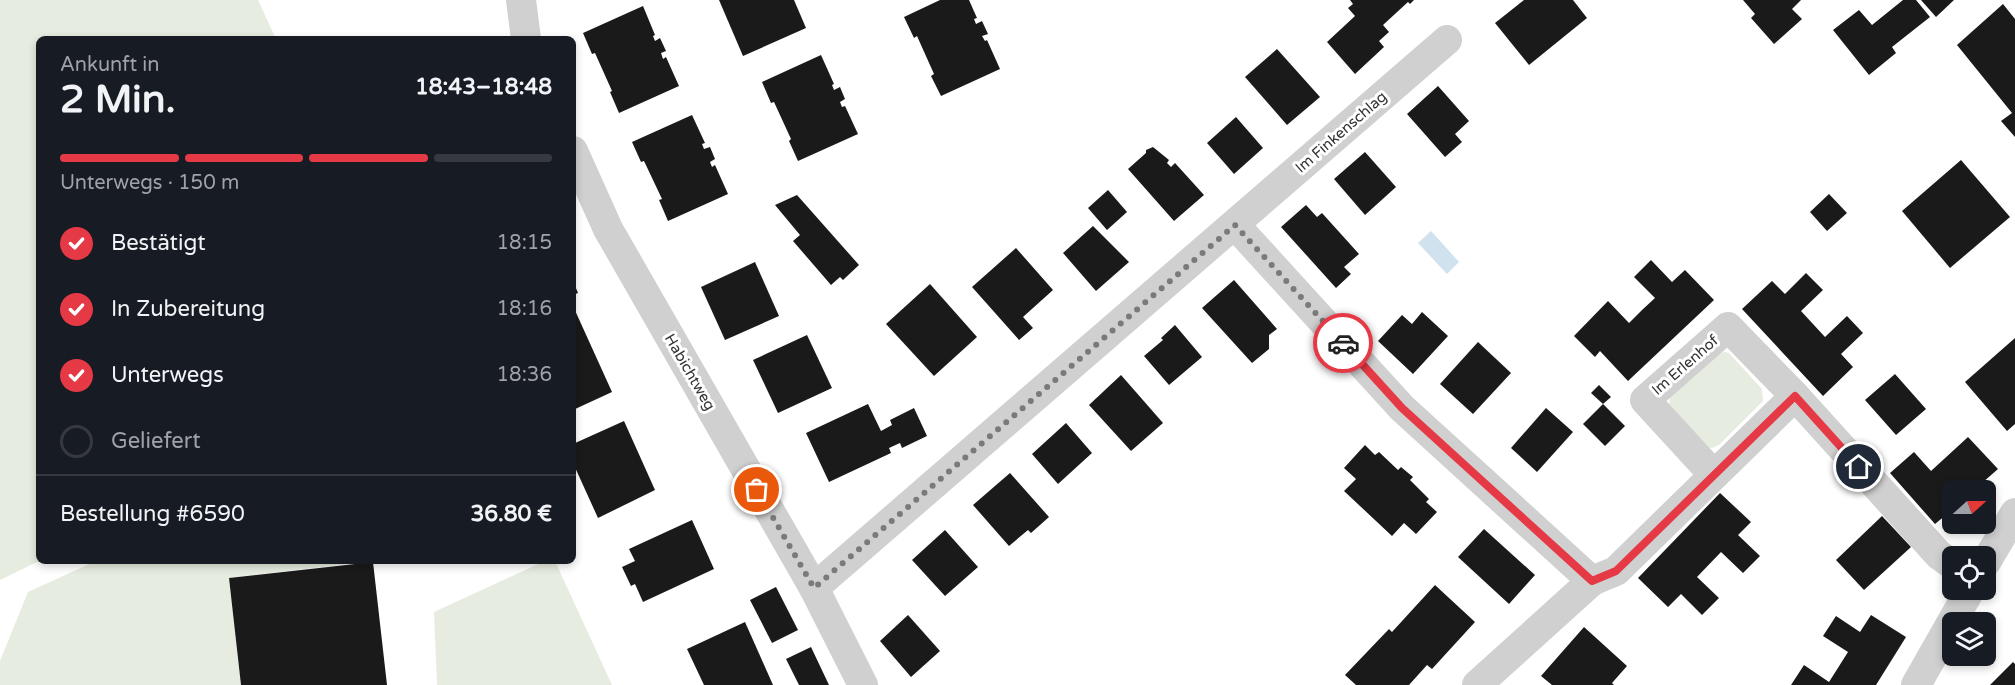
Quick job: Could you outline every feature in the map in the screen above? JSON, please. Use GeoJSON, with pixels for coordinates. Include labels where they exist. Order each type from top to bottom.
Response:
{"type":"FeatureCollection","features":[{"type":"Feature","properties":{"kind":"street"},"geometry":{"type":"LineString","coordinates":[[521,0],[526,36]]}},
{"type":"Feature","properties":{"kind":"street","name":"Im Finkenschlag"},"geometry":{"type":"LineString","coordinates":[[814,588],[1447,40]]}},
{"type":"Feature","properties":{"kind":"street","name":"Habichtweg"},"geometry":{"type":"LineString","coordinates":[[576,159],[608,229],[814,588]]}},
{"type":"Feature","properties":{"kind":"street"},"geometry":{"type":"LineString","coordinates":[[1235,225],[1402,408],[1604,576]]}},
{"type":"Feature","properties":{"kind":"street","name":"Im Erlenhof"},"geometry":{"type":"LineString","coordinates":[[1713,474],[1645,400],[1728,327],[1795,396],[1942,557]]}},
{"type":"Feature","properties":{"kind":"street"},"geometry":{"type":"LineString","coordinates":[[1477,685],[1604,576],[1795,396]]}},
{"type":"Feature","properties":{"kind":"street"},"geometry":{"type":"LineString","coordinates":[[1995,546],[2015,513]]}},
{"type":"Feature","properties":{"kind":"street"},"geometry":{"type":"LineString","coordinates":[[814,588],[863,685]]}},
{"type":"Feature","properties":{"kind":"street"},"geometry":{"type":"LineString","coordinates":[[1916,685],[1964,600]]}},
{"type":"Feature","properties":{"kind":"shaded area"},"geometry":{"type":"Polygon","coordinates":[[[0,0],[258,0],[275,36],[36,36],[36,562],[0,580],[0,0]]]}},
{"type":"Feature","properties":{"kind":"shaded area"},"geometry":{"type":"Polygon","coordinates":[[[1724,352],[1729,353],[1762,389],[1763,401],[1719,445],[1712,448],[1705,447],[1669,404],[1670,397],[1717,355],[1724,352]]]}},
{"type":"Feature","properties":{"kind":"shaded area"},"geometry":{"type":"Polygon","coordinates":[[[89,564],[348,564],[229,578],[241,685],[0,685],[0,661],[28,592],[89,564]]]}},
{"type":"Feature","properties":{"kind":"shaded area"},"geometry":{"type":"Polygon","coordinates":[[[538,564],[556,564],[612,685],[437,685],[434,612],[538,564]]]}},
{"type":"Feature","properties":{"kind":"water"},"geometry":{"type":"Polygon","coordinates":[[[1431,231],[1459,262],[1447,274],[1418,243],[1431,231]]]}},
{"type":"Feature","properties":{"kind":"building"},"geometry":{"type":"Polygon","coordinates":[[[719,0],[794,0],[806,28],[743,56],[719,0]]]}},
{"type":"Feature","properties":{"kind":"building"},"geometry":{"type":"Polygon","coordinates":[[[940,0],[969,0],[977,18],[974,19],[976,24],[982,21],[988,34],[982,36],[985,41],[987,40],[1000,69],[941,96],[931,76],[934,74],[917,36],[914,38],[904,17],[940,0]]]}},
{"type":"Feature","properties":{"kind":"building"},"geometry":{"type":"Polygon","coordinates":[[[1350,0],[1414,0],[1410,4],[1408,2],[1383,25],[1389,32],[1379,41],[1384,47],[1355,74],[1327,42],[1355,16],[1348,8],[1353,4],[1350,0]]]}},
{"type":"Feature","properties":{"kind":"building"},"geometry":{"type":"Polygon","coordinates":[[[1524,0],[1573,0],[1587,18],[1529,65],[1495,23],[1524,0]]]}},
{"type":"Feature","properties":{"kind":"building"},"geometry":{"type":"Polygon","coordinates":[[[1743,0],[1801,0],[1792,9],[1802,19],[1774,44],[1751,18],[1755,14],[1743,0]]]}},
{"type":"Feature","properties":{"kind":"building"},"geometry":{"type":"Polygon","coordinates":[[[1903,0],[1916,0],[1930,17],[1892,47],[1896,53],[1869,75],[1833,30],[1859,10],[1872,25],[1903,0]]]}},
{"type":"Feature","properties":{"kind":"building"},"geometry":{"type":"Polygon","coordinates":[[[1921,0],[1954,0],[1936,17],[1921,0]]]}},
{"type":"Feature","properties":{"kind":"building"},"geometry":{"type":"Polygon","coordinates":[[[2003,4],[2015,19],[2015,137],[2001,121],[2012,113],[1957,45],[2003,4]]]}},
{"type":"Feature","properties":{"kind":"building"},"geometry":{"type":"Polygon","coordinates":[[[643,6],[655,35],[653,36],[655,41],[660,38],[666,51],[661,53],[663,59],[666,57],[679,86],[619,113],[595,53],[592,54],[583,33],[643,6]]]}},
{"type":"Feature","properties":{"kind":"building"},"geometry":{"type":"Polygon","coordinates":[[[1277,49],[1320,97],[1287,125],[1245,77],[1277,49]]]}},
{"type":"Feature","properties":{"kind":"building"},"geometry":{"type":"Polygon","coordinates":[[[821,55],[834,84],[832,85],[834,90],[840,87],[845,99],[840,102],[842,107],[845,106],[858,134],[798,161],[789,141],[791,139],[762,82],[821,55]]]}},
{"type":"Feature","properties":{"kind":"building"},"geometry":{"type":"Polygon","coordinates":[[[1438,86],[1469,121],[1455,134],[1462,142],[1445,157],[1407,114],[1438,86]]]}},
{"type":"Feature","properties":{"kind":"building"},"geometry":{"type":"Polygon","coordinates":[[[692,115],[705,143],[702,144],[704,149],[710,147],[715,159],[710,162],[712,167],[715,165],[728,194],[668,221],[659,200],[662,199],[632,142],[692,115]]]}},
{"type":"Feature","properties":{"kind":"building"},"geometry":{"type":"Polygon","coordinates":[[[1236,117],[1263,148],[1234,174],[1207,143],[1236,117]]]}},
{"type":"Feature","properties":{"kind":"building"},"geometry":{"type":"Polygon","coordinates":[[[1153,147],[1169,160],[1167,163],[1171,167],[1175,163],[1204,195],[1174,221],[1128,169],[1146,153],[1146,150],[1153,147]]]}},
{"type":"Feature","properties":{"kind":"building"},"geometry":{"type":"Polygon","coordinates":[[[1365,152],[1396,187],[1365,215],[1334,179],[1365,152]]]}},
{"type":"Feature","properties":{"kind":"building"},"geometry":{"type":"Polygon","coordinates":[[[1961,160],[2010,217],[1950,268],[1902,211],[1961,160]]]}},
{"type":"Feature","properties":{"kind":"building"},"geometry":{"type":"Polygon","coordinates":[[[1108,190],[1127,212],[1107,230],[1088,208],[1108,190]]]}},
{"type":"Feature","properties":{"kind":"building"},"geometry":{"type":"Polygon","coordinates":[[[1829,194],[1847,213],[1827,231],[1810,212],[1829,194]]]}},
{"type":"Feature","properties":{"kind":"building"},"geometry":{"type":"Polygon","coordinates":[[[797,195],[859,265],[843,280],[840,277],[831,285],[793,241],[800,235],[775,205],[797,195]]]}},
{"type":"Feature","properties":{"kind":"building"},"geometry":{"type":"Polygon","coordinates":[[[1306,205],[1317,217],[1322,213],[1359,254],[1344,267],[1351,274],[1336,288],[1281,227],[1306,205]]]}},
{"type":"Feature","properties":{"kind":"building"},"geometry":{"type":"Polygon","coordinates":[[[1093,226],[1129,262],[1096,291],[1063,253],[1093,226]]]}},
{"type":"Feature","properties":{"kind":"building"},"geometry":{"type":"Polygon","coordinates":[[[1016,248],[1053,290],[1023,317],[1033,328],[1019,340],[972,287],[1016,248]]]}},
{"type":"Feature","properties":{"kind":"building"},"geometry":{"type":"Polygon","coordinates":[[[1651,260],[1672,282],[1685,270],[1714,300],[1628,381],[1600,351],[1595,357],[1574,336],[1608,301],[1629,323],[1655,298],[1634,277],[1651,260]]]}},
{"type":"Feature","properties":{"kind":"building"},"geometry":{"type":"Polygon","coordinates":[[[755,262],[779,316],[725,340],[701,287],[755,262]]]}},
{"type":"Feature","properties":{"kind":"building"},"geometry":{"type":"Polygon","coordinates":[[[1806,273],[1823,290],[1801,311],[1825,337],[1847,316],[1863,333],[1841,354],[1853,367],[1823,396],[1742,309],[1772,281],[1785,294],[1806,273]]]}},
{"type":"Feature","properties":{"kind":"building"},"geometry":{"type":"Polygon","coordinates":[[[1234,280],[1277,329],[1269,335],[1269,349],[1252,363],[1202,308],[1234,280]]]}},
{"type":"Feature","properties":{"kind":"building"},"geometry":{"type":"Polygon","coordinates":[[[930,284],[977,337],[934,376],[886,324],[930,284]]]}},
{"type":"Feature","properties":{"kind":"building"},"geometry":{"type":"Polygon","coordinates":[[[1422,312],[1448,336],[1413,374],[1378,341],[1402,315],[1412,324],[1422,312]]]}},
{"type":"Feature","properties":{"kind":"building"},"geometry":{"type":"Polygon","coordinates":[[[576,313],[612,392],[576,409],[576,313]]]}},
{"type":"Feature","properties":{"kind":"building"},"geometry":{"type":"Polygon","coordinates":[[[1175,325],[1202,357],[1169,385],[1144,356],[1163,340],[1161,338],[1175,325]]]}},
{"type":"Feature","properties":{"kind":"building"},"geometry":{"type":"Polygon","coordinates":[[[807,335],[832,388],[778,413],[753,360],[807,335]]]}},
{"type":"Feature","properties":{"kind":"building"},"geometry":{"type":"Polygon","coordinates":[[[2015,338],[2015,424],[2007,431],[1965,382],[2015,338]]]}},
{"type":"Feature","properties":{"kind":"building"},"geometry":{"type":"Polygon","coordinates":[[[1478,342],[1511,373],[1473,414],[1440,384],[1478,342]]]}},
{"type":"Feature","properties":{"kind":"building"},"geometry":{"type":"Polygon","coordinates":[[[1895,374],[1926,409],[1896,435],[1865,400],[1895,374]]]}},
{"type":"Feature","properties":{"kind":"building"},"geometry":{"type":"Polygon","coordinates":[[[1121,375],[1163,423],[1131,451],[1089,405],[1121,375]]]}},
{"type":"Feature","properties":{"kind":"building"},"geometry":{"type":"Polygon","coordinates":[[[1599,385],[1611,397],[1603,404],[1591,393],[1599,385]]]}},
{"type":"Feature","properties":{"kind":"building"},"geometry":{"type":"Polygon","coordinates":[[[868,404],[881,431],[892,425],[890,420],[914,408],[927,436],[902,448],[900,443],[889,448],[891,453],[829,482],[806,433],[868,404]]]}},
{"type":"Feature","properties":{"kind":"building"},"geometry":{"type":"Polygon","coordinates":[[[1603,404],[1625,426],[1605,446],[1583,424],[1603,404]]]}},
{"type":"Feature","properties":{"kind":"building"},"geometry":{"type":"Polygon","coordinates":[[[1546,408],[1573,432],[1537,472],[1511,448],[1546,408]]]}},
{"type":"Feature","properties":{"kind":"building"},"geometry":{"type":"Polygon","coordinates":[[[624,421],[655,490],[598,518],[576,470],[576,443],[624,421]]]}},
{"type":"Feature","properties":{"kind":"building"},"geometry":{"type":"Polygon","coordinates":[[[1066,423],[1092,453],[1058,484],[1032,454],[1066,423]]]}},
{"type":"Feature","properties":{"kind":"building"},"geometry":{"type":"Polygon","coordinates":[[[1968,437],[1998,469],[1985,480],[1942,480],[1942,518],[1935,524],[1890,473],[1914,452],[1931,471],[1968,437]]]}},
{"type":"Feature","properties":{"kind":"building"},"geometry":{"type":"Polygon","coordinates":[[[1365,445],[1375,455],[1379,452],[1398,470],[1401,467],[1413,477],[1410,480],[1429,499],[1426,502],[1437,512],[1416,534],[1404,523],[1392,536],[1344,491],[1356,479],[1344,468],[1365,445]]]}},
{"type":"Feature","properties":{"kind":"building"},"geometry":{"type":"Polygon","coordinates":[[[1010,473],[1049,517],[1031,533],[1028,530],[1009,546],[973,505],[1010,473]]]}},
{"type":"Feature","properties":{"kind":"building"},"geometry":{"type":"Polygon","coordinates":[[[1720,493],[1751,522],[1738,535],[1760,556],[1743,573],[1721,552],[1697,577],[1719,598],[1702,615],[1681,594],[1668,607],[1638,578],[1720,493]]]}},
{"type":"Feature","properties":{"kind":"building"},"geometry":{"type":"Polygon","coordinates":[[[1882,516],[1911,547],[1864,590],[1836,560],[1882,516]]]}},
{"type":"Feature","properties":{"kind":"building"},"geometry":{"type":"Polygon","coordinates":[[[692,520],[714,569],[643,602],[635,584],[631,586],[622,567],[635,561],[629,549],[692,520]]]}},
{"type":"Feature","properties":{"kind":"building"},"geometry":{"type":"Polygon","coordinates":[[[1484,529],[1535,575],[1509,604],[1458,557],[1484,529]]]}},
{"type":"Feature","properties":{"kind":"building"},"geometry":{"type":"Polygon","coordinates":[[[945,530],[978,567],[945,596],[912,560],[945,530]]]}},
{"type":"Feature","properties":{"kind":"building"},"geometry":{"type":"Polygon","coordinates":[[[373,564],[387,685],[241,685],[229,578],[373,564]]]}},
{"type":"Feature","properties":{"kind":"building"},"geometry":{"type":"Polygon","coordinates":[[[1435,585],[1475,622],[1432,669],[1427,665],[1409,685],[1356,685],[1345,675],[1389,629],[1392,632],[1435,585]]]}},
{"type":"Feature","properties":{"kind":"building"},"geometry":{"type":"Polygon","coordinates":[[[776,587],[798,630],[772,643],[750,600],[776,587]]]}},
{"type":"Feature","properties":{"kind":"building"},"geometry":{"type":"Polygon","coordinates":[[[908,615],[940,651],[911,677],[880,641],[908,615]]]}},
{"type":"Feature","properties":{"kind":"building"},"geometry":{"type":"Polygon","coordinates":[[[1871,615],[1906,637],[1876,685],[1791,685],[1804,665],[1829,682],[1848,652],[1823,636],[1836,616],[1860,632],[1871,615]]]}},
{"type":"Feature","properties":{"kind":"building"},"geometry":{"type":"Polygon","coordinates":[[[745,622],[773,685],[704,685],[687,649],[745,622]]]}},
{"type":"Feature","properties":{"kind":"building"},"geometry":{"type":"Polygon","coordinates":[[[1584,627],[1627,666],[1612,683],[1614,685],[1552,685],[1541,676],[1584,627]]]}},
{"type":"Feature","properties":{"kind":"building"},"geometry":{"type":"Polygon","coordinates":[[[811,647],[829,685],[799,685],[786,659],[811,647]]]}},
{"type":"Feature","properties":{"kind":"building"},"geometry":{"type":"Polygon","coordinates":[[[2013,662],[2015,664],[2015,685],[1990,685],[2013,662]]]}},
{"type":"Feature","properties":{"kind":"way so far"},"geometry":{"type":"LineString","coordinates":[[757,490],[814,588],[1235,225],[1343,343]]}},
{"type":"Feature","properties":{"kind":"route"},"geometry":{"type":"LineString","coordinates":[[1343,343],[1402,408],[1592,581],[1616,571],[1795,396],[1859,467]]}}]}
